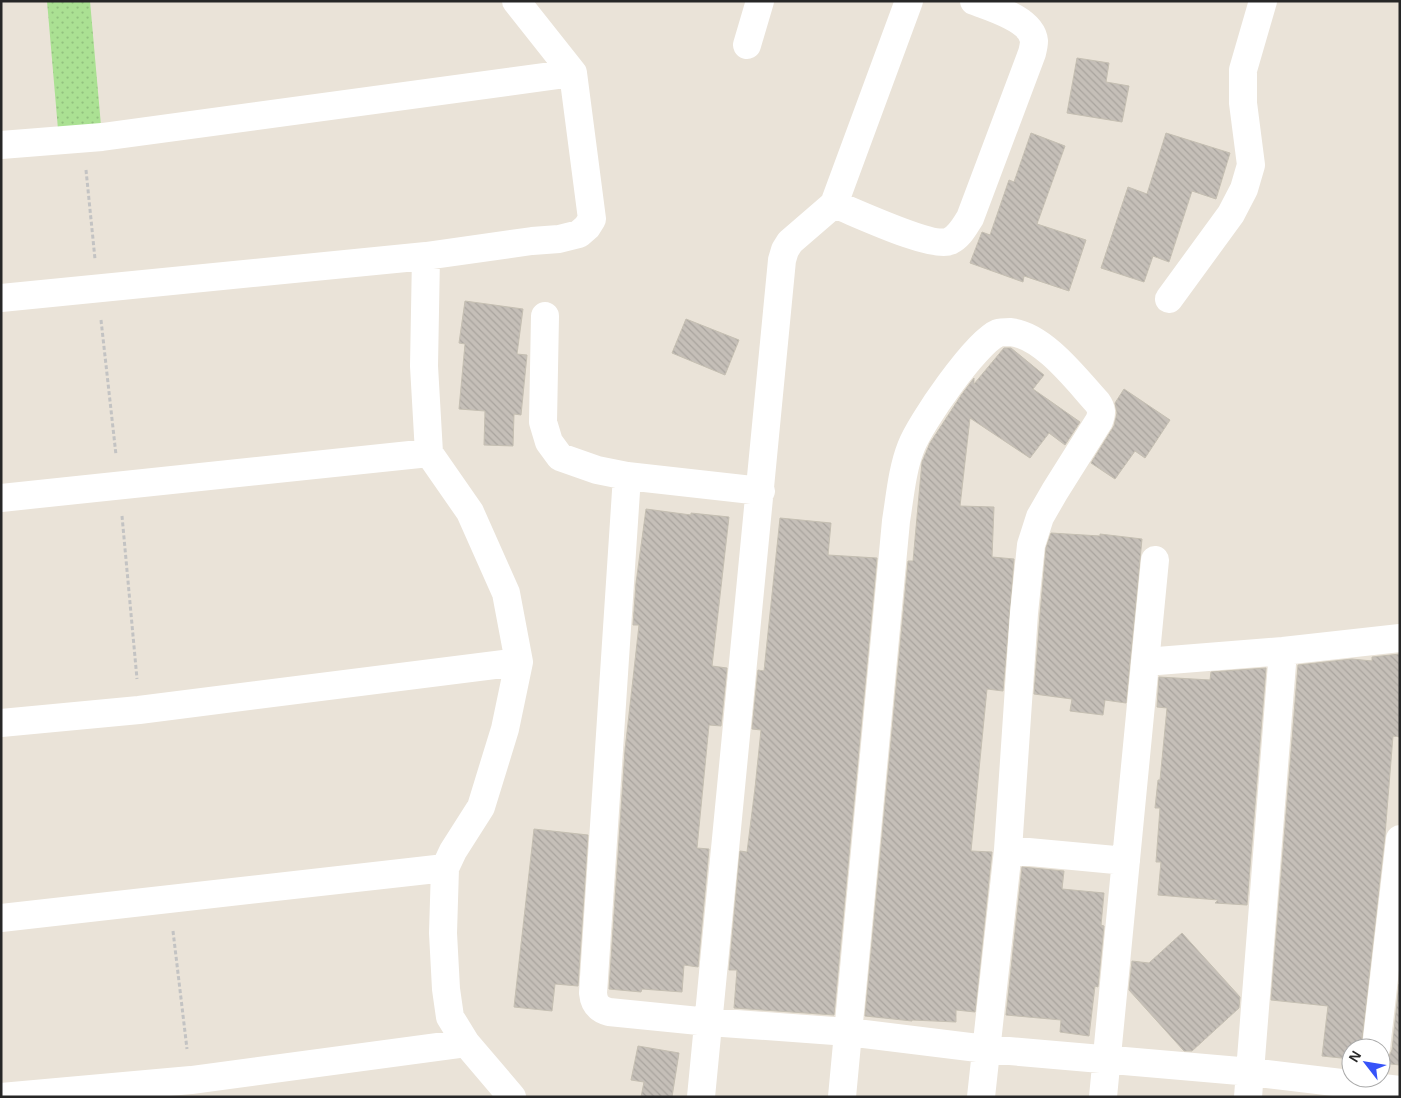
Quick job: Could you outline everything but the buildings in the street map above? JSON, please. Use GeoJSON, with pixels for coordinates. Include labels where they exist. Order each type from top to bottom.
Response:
{"type":"FeatureCollection","features":[{"type":"Feature","properties":{"kind":"street"},"geometry":{"type":"LineString","coordinates":[[1,298],[98,290],[426,256],[532,241],[559,240],[579,234],[588,227],[592,219],[573,74],[516,1]]}},
{"type":"Feature","properties":{"kind":"street"},"geometry":{"type":"LineString","coordinates":[[747,45],[760,1]]}},
{"type":"Feature","properties":{"kind":"street"},"geometry":{"type":"LineString","coordinates":[[701,1097],[782,260],[790,242],[834,204],[908,1]]}},
{"type":"Feature","properties":{"kind":"street"},"geometry":{"type":"LineString","coordinates":[[834,204],[910,236],[936,242],[948,242],[960,234],[970,218],[1032,53],[1034,42],[1031,32],[1017,19],[974,1]]}},
{"type":"Feature","properties":{"kind":"street"},"geometry":{"type":"LineString","coordinates":[[1169,299],[1232,214],[1244,189],[1251,165],[1243,103],[1243,70],[1262,1]]}},
{"type":"Feature","properties":{"kind":"street"},"geometry":{"type":"LineString","coordinates":[[1,145],[83,138],[573,74]]}},
{"type":"Feature","properties":{"kind":"street"},"geometry":{"type":"LineString","coordinates":[[426,256],[424,366],[429,453],[470,512],[506,593],[519,662],[505,729],[481,807],[453,850],[446,868],[443,933],[446,990],[450,1017],[466,1043],[512,1097]]}},
{"type":"Feature","properties":{"kind":"street"},"geometry":{"type":"LineString","coordinates":[[545,316],[543,422],[548,442],[560,457],[597,470],[627,476],[761,491]]}},
{"type":"Feature","properties":{"kind":"street"},"geometry":{"type":"LineString","coordinates":[[842,1097],[896,521],[904,472],[912,446],[927,416],[982,345],[998,333],[1009,332],[1024,336],[1039,345],[1066,367],[1101,407],[1102,414],[1044,511],[1031,545],[1023,622],[1008,850],[981,1097]]}},
{"type":"Feature","properties":{"kind":"street"},"geometry":{"type":"LineString","coordinates":[[1,498],[429,453]]}},
{"type":"Feature","properties":{"kind":"street"},"geometry":{"type":"LineString","coordinates":[[627,476],[594,1001],[601,1010],[709,1022],[848,1032],[986,1049],[1107,1060],[1250,1084],[1341,1083]]}},
{"type":"Feature","properties":{"kind":"street"},"geometry":{"type":"LineString","coordinates":[[1103,1097],[1155,560]]}},
{"type":"Feature","properties":{"kind":"street"},"geometry":{"type":"LineString","coordinates":[[1145,662],[1283,651],[1400,638]]}},
{"type":"Feature","properties":{"kind":"street"},"geometry":{"type":"LineString","coordinates":[[1250,1084],[1283,651]]}},
{"type":"Feature","properties":{"kind":"street"},"geometry":{"type":"LineString","coordinates":[[1,723],[139,710],[519,662]]}},
{"type":"Feature","properties":{"kind":"street"},"geometry":{"type":"LineString","coordinates":[[1377,1038],[1400,839]]}},
{"type":"Feature","properties":{"kind":"street"},"geometry":{"type":"LineString","coordinates":[[1008,850],[1126,861]]}},
{"type":"Feature","properties":{"kind":"street"},"geometry":{"type":"LineString","coordinates":[[1,918],[446,868]]}},
{"type":"Feature","properties":{"kind":"street"},"geometry":{"type":"LineString","coordinates":[[1,1096],[191,1080],[466,1043]]}},
{"type":"Feature","properties":{"kind":"path"},"geometry":{"type":"LineString","coordinates":[[83,138],[119,486],[139,710]]}},
{"type":"Feature","properties":{"kind":"path"},"geometry":{"type":"LineString","coordinates":[[169,900],[191,1080]]}},
{"type":"Feature","properties":{"kind":"green space"},"geometry":{"type":"Polygon","coordinates":[[[47,1],[90,1],[102,137],[59,141],[47,1]]]}}]}
